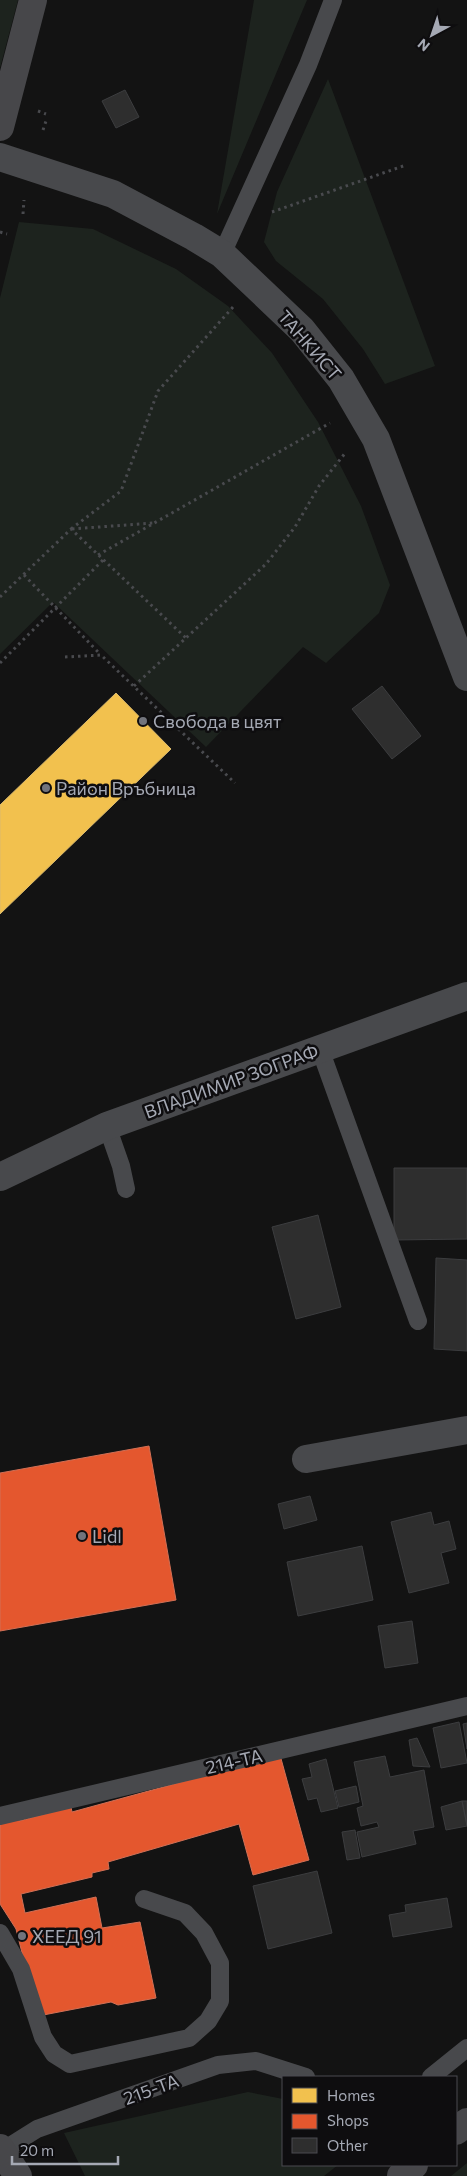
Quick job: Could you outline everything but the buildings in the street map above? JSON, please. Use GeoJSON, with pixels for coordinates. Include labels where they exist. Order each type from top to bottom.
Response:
{"type":"FeatureCollection","features":[{"type":"Feature","properties":{"kind":"street"},"geometry":{"type":"LineString","coordinates":[[0,127],[33,0]]}},
{"type":"Feature","properties":{"kind":"street","name":"ТАНКИСТ"},"geometry":{"type":"LineString","coordinates":[[0,157],[114,194],[222,254],[302,330],[341,379],[376,439],[467,677]]}},
{"type":"Feature","properties":{"kind":"street","name":"ВЛАДИМИР ЗОГРАФ"},"geometry":{"type":"LineString","coordinates":[[0,1178],[107,1126],[467,996]]}},
{"type":"Feature","properties":{"kind":"street"},"geometry":{"type":"LineString","coordinates":[[306,1458],[467,1430]]}},
{"type":"Feature","properties":{"kind":"street"},"geometry":{"type":"LineString","coordinates":[[457,2130],[467,2122]]}},
{"type":"Feature","properties":{"kind":"street"},"geometry":{"type":"LineString","coordinates":[[1,2150],[18,2176]]}},
{"type":"Feature","properties":{"kind":"street"},"geometry":{"type":"LineString","coordinates":[[400,2176],[413,2166]]}},
{"type":"Feature","properties":{"kind":"lane"},"geometry":{"type":"LineString","coordinates":[[222,254],[308,65],[333,0]]}},
{"type":"Feature","properties":{"kind":"lane"},"geometry":{"type":"LineString","coordinates":[[320,1049],[418,1320]]}},
{"type":"Feature","properties":{"kind":"lane"},"geometry":{"type":"LineString","coordinates":[[107,1126],[121,1166],[126,1189]]}},
{"type":"Feature","properties":{"kind":"lane","name":"214-ТА"},"geometry":{"type":"LineString","coordinates":[[0,1816],[467,1706]]}},
{"type":"Feature","properties":{"kind":"lane"},"geometry":{"type":"LineString","coordinates":[[0,1934],[21,1969],[43,2037],[54,2054],[70,2064],[189,2038],[208,2021],[220,2001],[220,1963],[204,1933],[185,1913],[144,1898]]}},
{"type":"Feature","properties":{"kind":"lane"},"geometry":{"type":"LineString","coordinates":[[432,2076],[467,2048]]}},
{"type":"Feature","properties":{"kind":"lane","name":"215-ТА"},"geometry":{"type":"LineString","coordinates":[[1,2150],[37,2129],[218,2065],[256,2061],[303,2076]]}},
{"type":"Feature","properties":{"kind":"path"},"geometry":{"type":"LineString","coordinates":[[38,111],[46,116],[43,130]]}},
{"type":"Feature","properties":{"kind":"path"},"geometry":{"type":"LineString","coordinates":[[236,225],[406,165]]}},
{"type":"Feature","properties":{"kind":"path"},"geometry":{"type":"LineString","coordinates":[[23,214],[24,200]]}},
{"type":"Feature","properties":{"kind":"path"},"geometry":{"type":"LineString","coordinates":[[0,232],[7,234]]}},
{"type":"Feature","properties":{"kind":"path"},"geometry":{"type":"LineString","coordinates":[[0,596],[71,529],[121,491],[158,391],[254,283]]}},
{"type":"Feature","properties":{"kind":"path"},"geometry":{"type":"LineString","coordinates":[[98,555],[358,407]]}},
{"type":"Feature","properties":{"kind":"path"},"geometry":{"type":"LineString","coordinates":[[331,423],[335,430]]}},
{"type":"Feature","properties":{"kind":"path"},"geometry":{"type":"LineString","coordinates":[[134,686],[266,564],[295,527],[318,486],[347,450],[343,444]]}},
{"type":"Feature","properties":{"kind":"path"},"geometry":{"type":"LineString","coordinates":[[71,529],[155,522]]}},
{"type":"Feature","properties":{"kind":"path"},"geometry":{"type":"LineString","coordinates":[[71,529],[187,639]]}},
{"type":"Feature","properties":{"kind":"path"},"geometry":{"type":"LineString","coordinates":[[0,663],[103,560]]}},
{"type":"Feature","properties":{"kind":"path"},"geometry":{"type":"LineString","coordinates":[[24,575],[100,654],[235,783]]}},
{"type":"Feature","properties":{"kind":"path"},"geometry":{"type":"LineString","coordinates":[[65,657],[100,654]]}},
{"type":"Feature","properties":{"kind":"shaded area"},"geometry":{"type":"Polygon","coordinates":[[[0,0],[18,0],[0,68],[0,0]]]}},
{"type":"Feature","properties":{"kind":"shaded area"},"geometry":{"type":"Polygon","coordinates":[[[254,0],[307,0],[217,214],[254,0]]]}},
{"type":"Feature","properties":{"kind":"shaded area"},"geometry":{"type":"Polygon","coordinates":[[[328,79],[435,366],[385,384],[363,349],[323,299],[276,261],[264,242],[277,192],[328,79]]]}},
{"type":"Feature","properties":{"kind":"shaded area"},"geometry":{"type":"Polygon","coordinates":[[[19,222],[93,229],[176,269],[228,306],[272,353],[318,422],[361,506],[390,585],[379,613],[326,663],[303,647],[206,747],[53,602],[0,654],[0,298],[19,222]]]}},
{"type":"Feature","properties":{"kind":"shaded area"},"geometry":{"type":"Polygon","coordinates":[[[248,2092],[282,2099],[282,2166],[337,2166],[324,2176],[85,2176],[64,2133],[248,2092]]]}},
{"type":"Feature","properties":{"kind":"shaded area"},"geometry":{"type":"Polygon","coordinates":[[[467,2163],[467,2176],[451,2176],[467,2163]]]}},
{"type":"Feature","properties":{"kind":"place","name":"Свобода в цвят"},"geometry":{"type":"Point","coordinates":[143,721]}},
{"type":"Feature","properties":{"kind":"place","name":"Район Връбница"},"geometry":{"type":"Point","coordinates":[46,788]}},
{"type":"Feature","properties":{"kind":"place","name":"Lidl"},"geometry":{"type":"Point","coordinates":[82,1536]}},
{"type":"Feature","properties":{"kind":"place","name":"ХЕЕД 91"},"geometry":{"type":"Point","coordinates":[22,1936]}}]}
